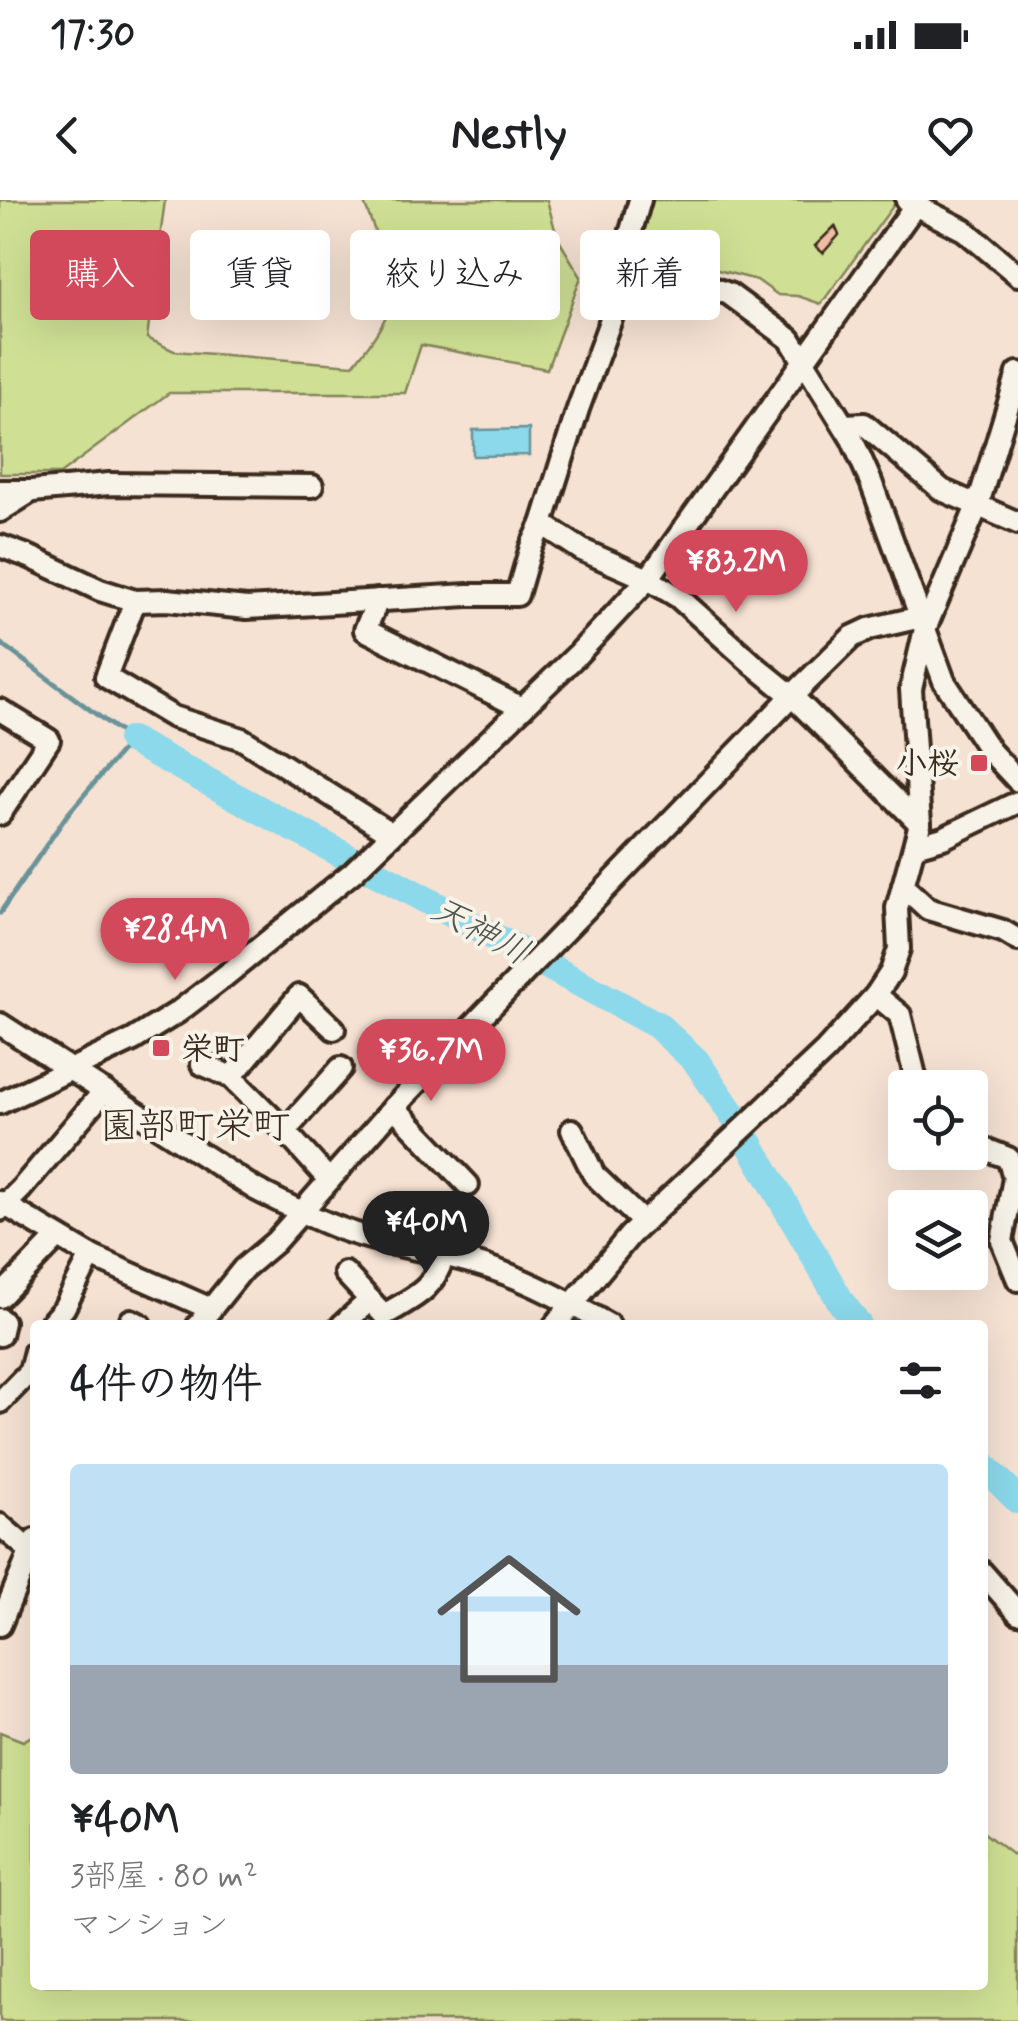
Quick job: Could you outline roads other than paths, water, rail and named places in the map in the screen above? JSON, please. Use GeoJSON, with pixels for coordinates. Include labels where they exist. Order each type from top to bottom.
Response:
{"type":"FeatureCollection","features":[{"type":"Feature","properties":{"kind":"street"},"geometry":{"type":"LineString","coordinates":[[631,230],[640,200]]}},
{"type":"Feature","properties":{"kind":"street"},"geometry":{"type":"LineString","coordinates":[[0,1102],[133,1040],[225,976],[360,866],[578,654],[648,578],[914,202],[964,230],[1018,275]]}},
{"type":"Feature","properties":{"kind":"street"},"geometry":{"type":"LineString","coordinates":[[720,291],[790,339],[846,426],[944,681],[990,751],[1018,781]]}},
{"type":"Feature","properties":{"kind":"street"},"geometry":{"type":"LineString","coordinates":[[0,546],[100,590],[136,601],[247,608],[517,595],[609,320]]}},
{"type":"Feature","properties":{"kind":"street"},"geometry":{"type":"LineString","coordinates":[[559,1320],[644,1222],[826,1051],[891,972],[899,949],[897,908],[920,824],[911,690],[923,623],[978,504],[1018,373]]}},
{"type":"Feature","properties":{"kind":"street"},"geometry":{"type":"LineString","coordinates":[[846,426],[864,424],[942,490],[1018,522]]}},
{"type":"Feature","properties":{"kind":"street"},"geometry":{"type":"LineString","coordinates":[[0,491],[109,484],[312,486]]}},
{"type":"Feature","properties":{"kind":"street"},"geometry":{"type":"LineString","coordinates":[[0,511],[32,491]]}},
{"type":"Feature","properties":{"kind":"street"},"geometry":{"type":"LineString","coordinates":[[542,524],[582,550],[648,578],[678,597],[792,696],[920,824]]}},
{"type":"Feature","properties":{"kind":"street"},"geometry":{"type":"LineString","coordinates":[[378,600],[366,630],[522,708]]}},
{"type":"Feature","properties":{"kind":"street"},"geometry":{"type":"LineString","coordinates":[[136,601],[106,676],[173,718],[242,739],[392,834]]}},
{"type":"Feature","properties":{"kind":"street"},"geometry":{"type":"LineString","coordinates":[[104,1091],[22,1189],[2,1205],[204,1317],[244,1269],[275,1242],[394,1107],[535,959],[852,637],[869,630],[923,623]]}},
{"type":"Feature","properties":{"kind":"street"},"geometry":{"type":"LineString","coordinates":[[0,710],[49,740],[0,814]]}},
{"type":"Feature","properties":{"kind":"street"},"geometry":{"type":"LineString","coordinates":[[914,846],[943,838],[1018,802]]}},
{"type":"Feature","properties":{"kind":"street"},"geometry":{"type":"LineString","coordinates":[[903,886],[928,909],[1013,930]]}},
{"type":"Feature","properties":{"kind":"street"},"geometry":{"type":"LineString","coordinates":[[876,994],[900,1015],[912,1070]]}},
{"type":"Feature","properties":{"kind":"street"},"geometry":{"type":"LineString","coordinates":[[230,1077],[299,996],[334,1029]]}},
{"type":"Feature","properties":{"kind":"street"},"geometry":{"type":"LineString","coordinates":[[0,1024],[255,1188],[300,1212],[350,1233],[495,1269],[600,1320]]}},
{"type":"Feature","properties":{"kind":"street"},"geometry":{"type":"LineString","coordinates":[[202,1064],[230,1077],[329,1180]]}},
{"type":"Feature","properties":{"kind":"street"},"geometry":{"type":"LineString","coordinates":[[285,1131],[341,1068]]}},
{"type":"Feature","properties":{"kind":"street"},"geometry":{"type":"LineString","coordinates":[[394,1107],[468,1185]]}},
{"type":"Feature","properties":{"kind":"street"},"geometry":{"type":"LineString","coordinates":[[572,1130],[594,1175],[644,1222]]}},
{"type":"Feature","properties":{"kind":"street"},"geometry":{"type":"LineString","coordinates":[[988,1151],[1008,1158],[1014,1178],[1002,1241],[1018,1280]]}},
{"type":"Feature","properties":{"kind":"street"},"geometry":{"type":"LineString","coordinates":[[0,1297],[58,1236]]}},
{"type":"Feature","properties":{"kind":"street"},"geometry":{"type":"LineString","coordinates":[[344,1273],[384,1315],[422,1293],[438,1274],[444,1254]]}},
{"type":"Feature","properties":{"kind":"street"},"geometry":{"type":"LineString","coordinates":[[54,1320],[90,1256]]}},
{"type":"Feature","properties":{"kind":"street"},"geometry":{"type":"LineString","coordinates":[[348,1320],[370,1300]]}},
{"type":"Feature","properties":{"kind":"street"},"geometry":{"type":"LineString","coordinates":[[0,1319],[0,1335]]}},
{"type":"Feature","properties":{"kind":"street"},"geometry":{"type":"LineString","coordinates":[[0,1402],[30,1369]]}},
{"type":"Feature","properties":{"kind":"street"},"geometry":{"type":"LineString","coordinates":[[0,1525],[30,1544]]}},
{"type":"Feature","properties":{"kind":"street"},"geometry":{"type":"LineString","coordinates":[[0,1625],[30,1550]]}},
{"type":"Feature","properties":{"kind":"street"},"geometry":{"type":"LineString","coordinates":[[988,1579],[1018,1613]]}},
{"type":"Feature","properties":{"kind":"street"},"geometry":{"type":"LineString","coordinates":[[14,1590],[30,1596]]}},
{"type":"Feature","properties":{"kind":"water"},"geometry":{"type":"Polygon","coordinates":[[[529,429],[529,455],[473,456],[473,430],[529,429]]]}},
{"type":"Feature","properties":{"kind":"waterway"},"geometry":{"type":"LineString","coordinates":[[0,643],[131,740],[67,815],[0,913]]}},
{"type":"Feature","properties":{"kind":"waterway","name":"天神川"},"geometry":{"type":"LineString","coordinates":[[131,740],[657,1025],[696,1061],[736,1120],[854,1320]]}},
{"type":"Feature","properties":{"kind":"waterway","name":"天神川"},"geometry":{"type":"LineString","coordinates":[[988,1470],[1018,1500]]}},
{"type":"Feature","properties":{"kind":"place","name":"小桜"},"geometry":{"type":"Point","coordinates":[979,763]}},
{"type":"Feature","properties":{"kind":"place","name":"栄町"},"geometry":{"type":"Point","coordinates":[161,1048]}},
{"type":"Feature","properties":{"kind":"district","name":"園部町栄町"},"geometry":{"type":"Point","coordinates":[195,1125]}}]}
